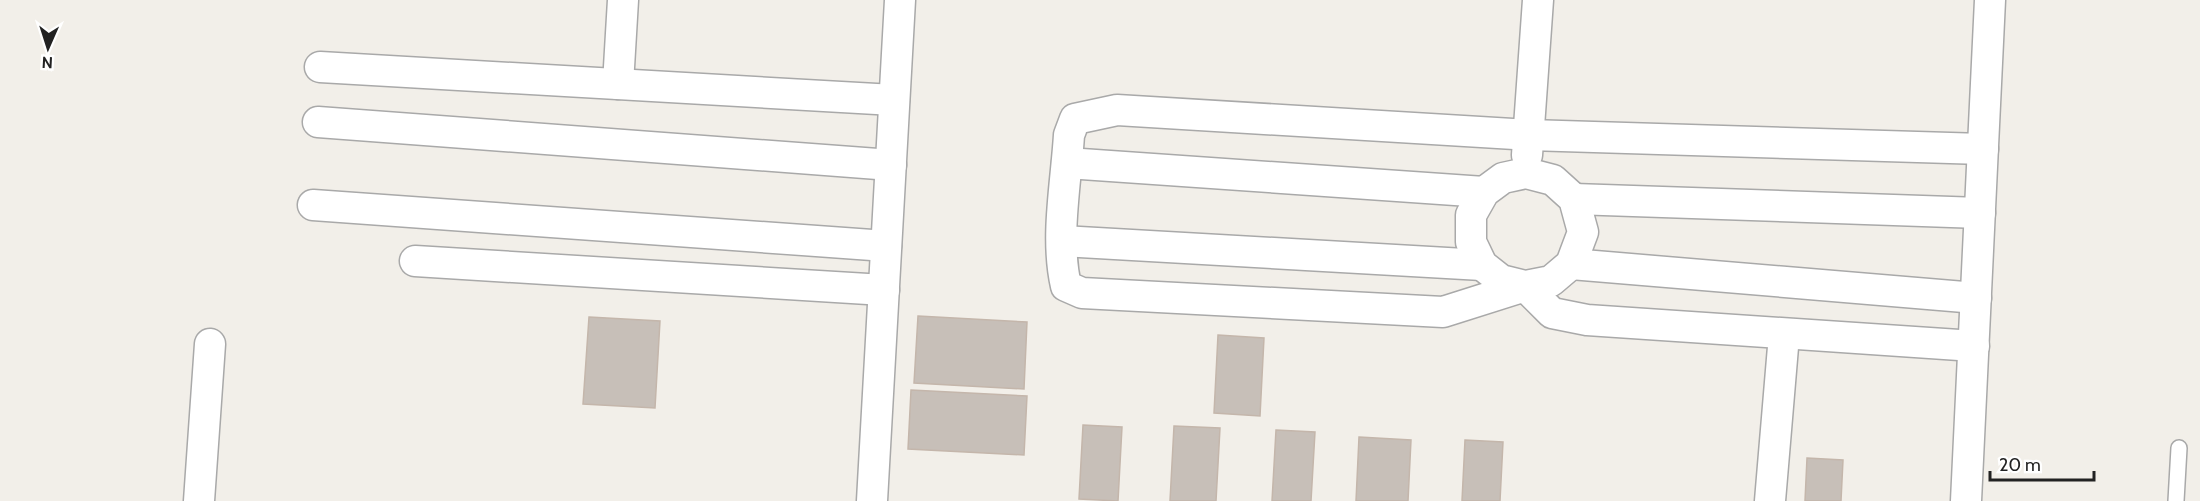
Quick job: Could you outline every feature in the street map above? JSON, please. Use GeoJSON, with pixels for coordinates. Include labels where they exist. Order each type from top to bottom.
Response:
{"type":"FeatureCollection","features":[{"type":"Feature","properties":{"kind":"street"},"geometry":{"type":"LineString","coordinates":[[618,84],[623,0]]}},
{"type":"Feature","properties":{"kind":"street"},"geometry":{"type":"LineString","coordinates":[[872,501],[900,0]]}},
{"type":"Feature","properties":{"kind":"street"},"geometry":{"type":"LineString","coordinates":[[1526,173],[1538,0]]}},
{"type":"Feature","properties":{"kind":"street"},"geometry":{"type":"LineString","coordinates":[[1966,501],[1990,0]]}},
{"type":"Feature","properties":{"kind":"street"},"geometry":{"type":"LineString","coordinates":[[320,67],[894,100]]}},
{"type":"Feature","properties":{"kind":"street"},"geometry":{"type":"LineString","coordinates":[[1974,346],[1587,320],[1552,313],[1525,286],[1501,280],[1482,265],[1471,242],[1471,215],[1484,192],[1503,178],[1526,173],[1553,180],[1574,199],[1583,232],[1571,264],[1551,281],[1525,286],[1443,312],[1082,293],[1066,286],[1062,269],[1062,241],[1069,135],[1075,119],[1117,110],[1528,135],[1983,149]]}},
{"type":"Feature","properties":{"kind":"street"},"geometry":{"type":"LineString","coordinates":[[318,122],[891,165]]}},
{"type":"Feature","properties":{"kind":"street"},"geometry":{"type":"LineString","coordinates":[[1067,162],[1484,192]]}},
{"type":"Feature","properties":{"kind":"street"},"geometry":{"type":"LineString","coordinates":[[1574,199],[1980,213]]}},
{"type":"Feature","properties":{"kind":"street"},"geometry":{"type":"LineString","coordinates":[[313,206],[886,246]]}},
{"type":"Feature","properties":{"kind":"street"},"geometry":{"type":"LineString","coordinates":[[1062,241],[1482,265]]}},
{"type":"Feature","properties":{"kind":"street"},"geometry":{"type":"LineString","coordinates":[[415,261],[884,290]]}},
{"type":"Feature","properties":{"kind":"street"},"geometry":{"type":"LineString","coordinates":[[1571,264],[1976,298]]}},
{"type":"Feature","properties":{"kind":"street"},"geometry":{"type":"LineString","coordinates":[[1770,501],[1784,335]]}},
{"type":"Feature","properties":{"kind":"street"},"geometry":{"type":"LineString","coordinates":[[199,501],[210,344]]}},
{"type":"Feature","properties":{"kind":"lane"},"geometry":{"type":"LineString","coordinates":[[2176,501],[2179,448]]}},
{"type":"Feature","properties":{"kind":"building"},"geometry":{"type":"Polygon","coordinates":[[[918,316],[1027,322],[1024,389],[914,383],[918,316]]]}},
{"type":"Feature","properties":{"kind":"building"},"geometry":{"type":"Polygon","coordinates":[[[589,317],[660,321],[655,408],[583,404],[589,317]]]}},
{"type":"Feature","properties":{"kind":"building"},"geometry":{"type":"Polygon","coordinates":[[[1218,335],[1264,338],[1260,416],[1214,413],[1218,335]]]}},
{"type":"Feature","properties":{"kind":"building"},"geometry":{"type":"Polygon","coordinates":[[[911,390],[1027,396],[1024,455],[908,449],[911,390]]]}},
{"type":"Feature","properties":{"kind":"building"},"geometry":{"type":"Polygon","coordinates":[[[1083,425],[1122,427],[1118,501],[1079,499],[1083,425]]]}},
{"type":"Feature","properties":{"kind":"building"},"geometry":{"type":"Polygon","coordinates":[[[1174,426],[1220,428],[1216,501],[1170,501],[1174,426]]]}},
{"type":"Feature","properties":{"kind":"building"},"geometry":{"type":"Polygon","coordinates":[[[1276,430],[1315,432],[1311,501],[1272,501],[1276,430]]]}},
{"type":"Feature","properties":{"kind":"building"},"geometry":{"type":"Polygon","coordinates":[[[1359,437],[1411,440],[1408,501],[1356,501],[1359,437]]]}},
{"type":"Feature","properties":{"kind":"building"},"geometry":{"type":"Polygon","coordinates":[[[1465,440],[1503,442],[1500,501],[1462,501],[1465,440]]]}},
{"type":"Feature","properties":{"kind":"building"},"geometry":{"type":"Polygon","coordinates":[[[1807,458],[1843,460],[1841,501],[1805,501],[1807,458]]]}}]}
